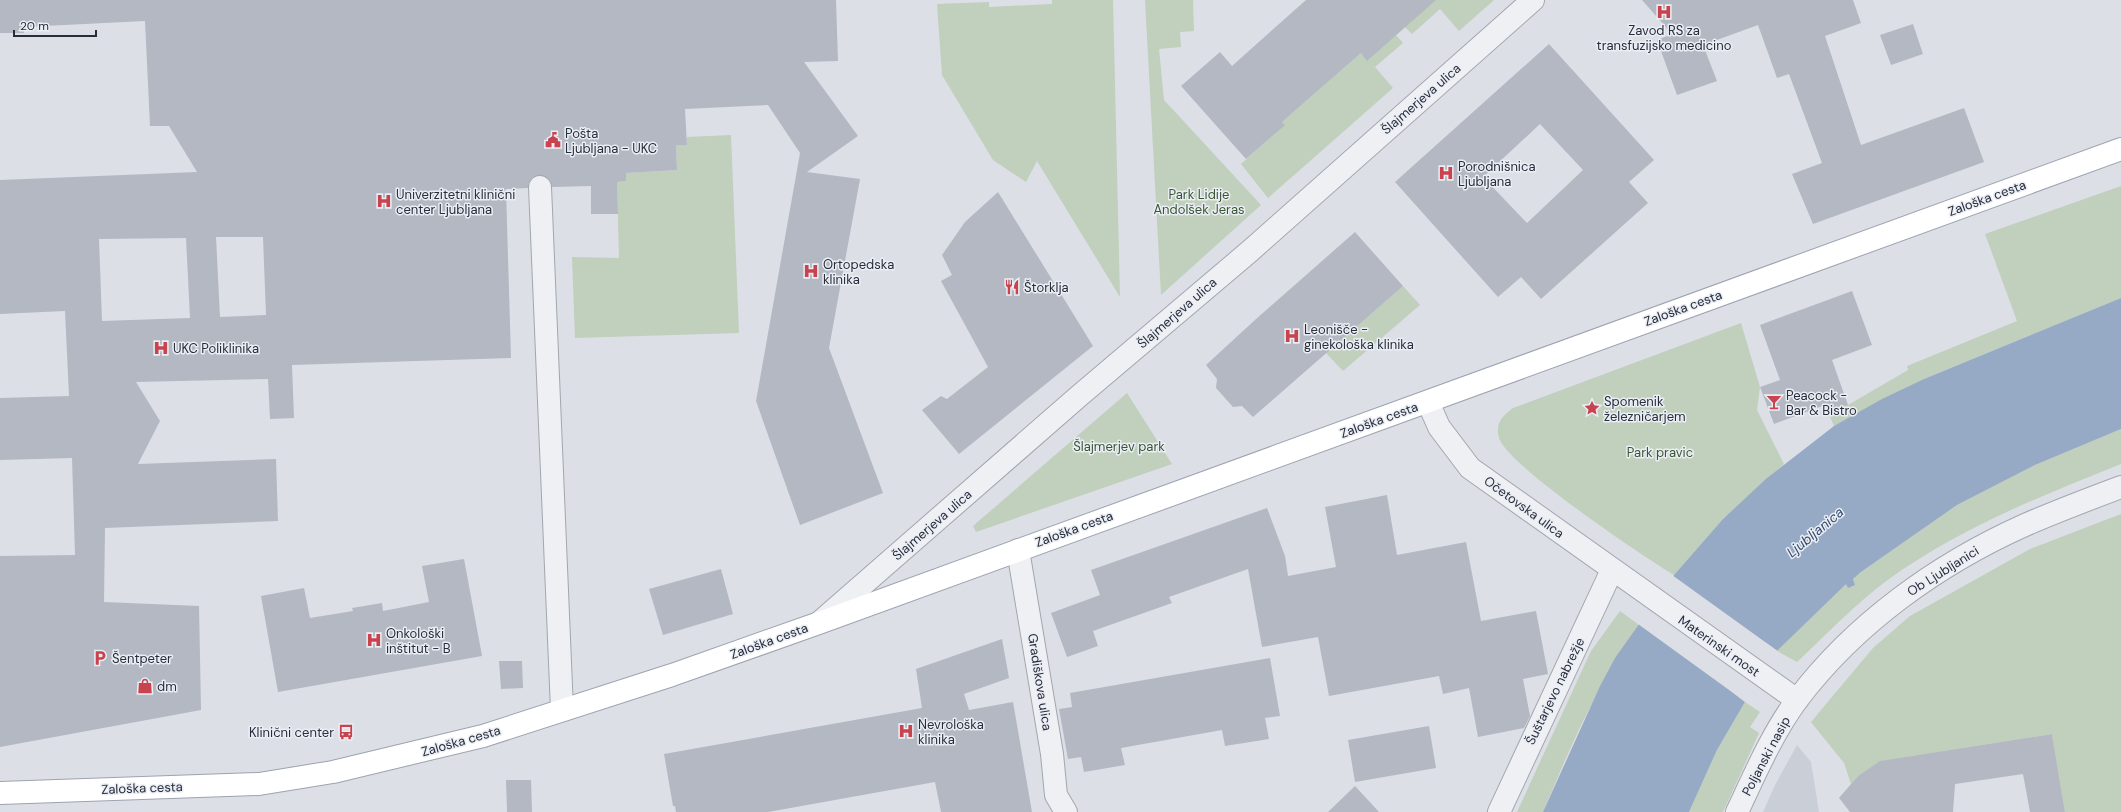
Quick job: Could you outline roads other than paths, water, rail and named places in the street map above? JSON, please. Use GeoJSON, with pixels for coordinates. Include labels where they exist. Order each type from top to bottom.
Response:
{"type":"FeatureCollection","features":[{"type":"Feature","properties":{"kind":"main road","name":"Zaloška cesta"},"geometry":{"type":"LineString","coordinates":[[0,793],[259,784],[340,771],[459,742],[672,675],[819,623],[2121,149]]}},
{"type":"Feature","properties":{"kind":"street","name":"Šlajmerjeva ulica"},"geometry":{"type":"LineString","coordinates":[[819,623],[1079,396],[1250,250],[1533,0]]}},
{"type":"Feature","properties":{"kind":"street"},"geometry":{"type":"LineString","coordinates":[[540,187],[562,710]]}},
{"type":"Feature","properties":{"kind":"street","name":"Očetovska ulica"},"geometry":{"type":"LineString","coordinates":[[1428,402],[1440,427],[1470,468],[1641,591]]}},
{"type":"Feature","properties":{"kind":"street","name":"Ob Ljubljanici"},"geometry":{"type":"LineString","coordinates":[[1797,700],[1827,665],[1864,628],[1922,582],[1975,550],[2026,525],[2121,487]]}},
{"type":"Feature","properties":{"kind":"street","name":"Gradiškova ulica"},"geometry":{"type":"LineString","coordinates":[[1018,550],[1052,754],[1056,795],[1066,812]]}},
{"type":"Feature","properties":{"kind":"street","name":"Šuštarjevo nabrežje"},"geometry":{"type":"LineString","coordinates":[[1499,812],[1612,570]]}},
{"type":"Feature","properties":{"kind":"street","name":"Materinski most"},"geometry":{"type":"LineString","coordinates":[[1641,591],[1797,700]]}},
{"type":"Feature","properties":{"kind":"street","name":"Poljanski nasip"},"geometry":{"type":"LineString","coordinates":[[1738,812],[1780,726],[1797,700]]}},
{"type":"Feature","properties":{"kind":"water","name":"Ljubljanica"},"geometry":{"type":"Polygon","coordinates":[[[2121,298],[2121,429],[2035,465],[1957,505],[1861,572],[1853,579],[1855,585],[1848,588],[1846,584],[1777,651],[1766,643],[1731,691],[1745,702],[1717,750],[1689,812],[1543,812],[1600,686],[1615,658],[1674,575],[1723,519],[1767,478],[1834,426],[1882,399],[1924,379],[2121,298]]]}},
{"type":"Feature","properties":{"kind":"place","name":"Zavod RS za transfuzijsko medicino"},"geometry":{"type":"Point","coordinates":[1664,12]}},
{"type":"Feature","properties":{"kind":"place","name":"Pošta Ljubljana - UKC"},"geometry":{"type":"Point","coordinates":[553,140]}},
{"type":"Feature","properties":{"kind":"place","name":"Porodnišnica Ljubljana"},"geometry":{"type":"Point","coordinates":[1446,173]}},
{"type":"Feature","properties":{"kind":"place","name":"Univerzitetni klinični center Ljubljana"},"geometry":{"type":"Point","coordinates":[384,201]}},
{"type":"Feature","properties":{"kind":"place","name":"Ortopedska klinika"},"geometry":{"type":"Point","coordinates":[811,271]}},
{"type":"Feature","properties":{"kind":"place","name":"Štorklja"},"geometry":{"type":"Point","coordinates":[1012,287]}},
{"type":"Feature","properties":{"kind":"place","name":"Leonišče - ginekološka klinika"},"geometry":{"type":"Point","coordinates":[1292,336]}},
{"type":"Feature","properties":{"kind":"place","name":"UKC Poliklinika"},"geometry":{"type":"Point","coordinates":[161,348]}},
{"type":"Feature","properties":{"kind":"place","name":"Peacock - Bar & Bistro"},"geometry":{"type":"Point","coordinates":[1774,402]}},
{"type":"Feature","properties":{"kind":"place","name":"Spomenik železničarjem"},"geometry":{"type":"Point","coordinates":[1592,408]}},
{"type":"Feature","properties":{"kind":"place","name":"Onkološki inštitut - B"},"geometry":{"type":"Point","coordinates":[374,640]}},
{"type":"Feature","properties":{"kind":"place","name":"Šentpeter"},"geometry":{"type":"Point","coordinates":[100,658]}},
{"type":"Feature","properties":{"kind":"place","name":"dm"},"geometry":{"type":"Point","coordinates":[145,686]}},
{"type":"Feature","properties":{"kind":"place","name":"Nevrološka klinika"},"geometry":{"type":"Point","coordinates":[906,731]}},
{"type":"Feature","properties":{"kind":"place","name":"Klinični center"},"geometry":{"type":"Point","coordinates":[346,732]}},
{"type":"Feature","properties":{"kind":"park label","name":"Park Lidije Andolšek Jeras"},"geometry":{"type":"Point","coordinates":[1199,202]}},
{"type":"Feature","properties":{"kind":"park label","name":"Šlajmerjev park"},"geometry":{"type":"Point","coordinates":[1119,446]}},
{"type":"Feature","properties":{"kind":"park label","name":"Park pravic"},"geometry":{"type":"Point","coordinates":[1660,452]}}]}
